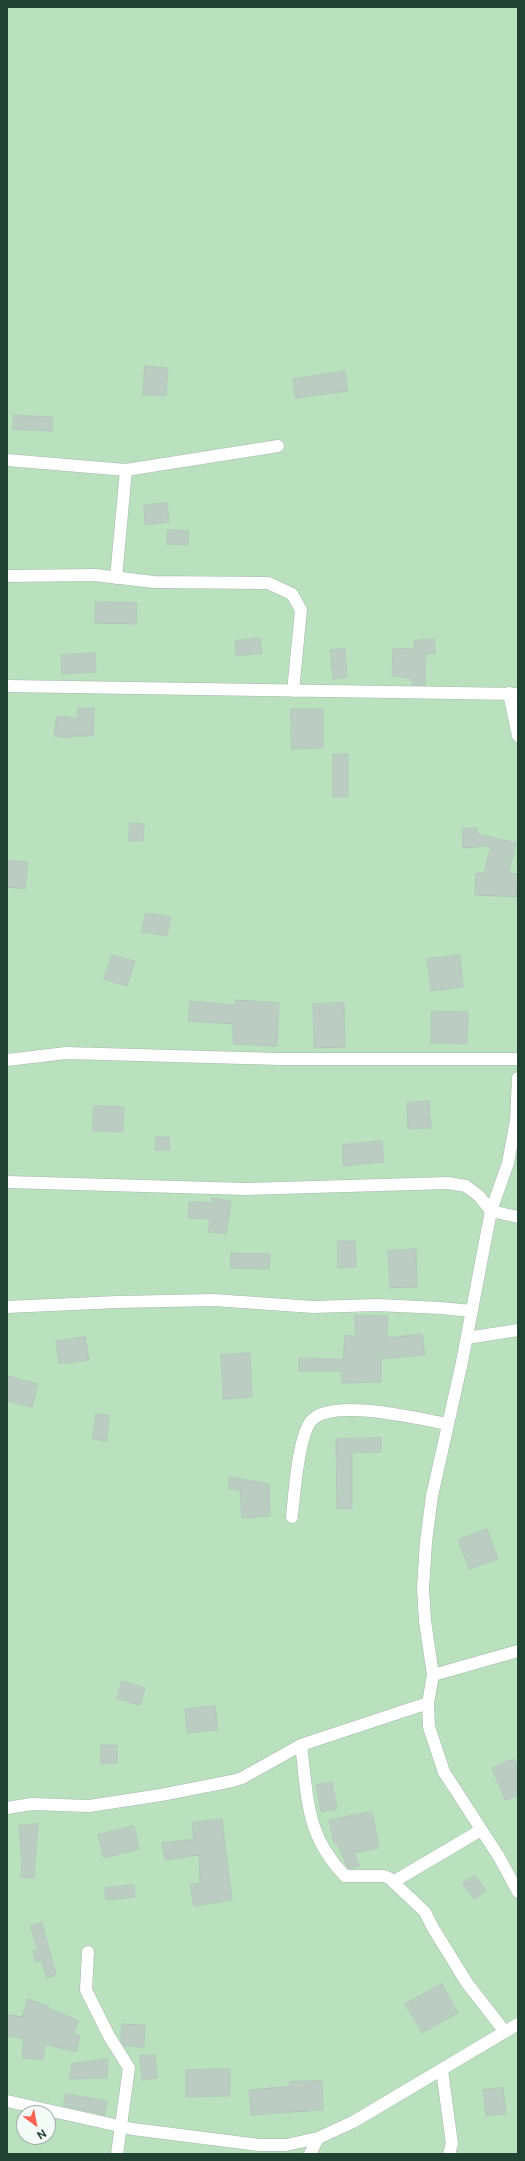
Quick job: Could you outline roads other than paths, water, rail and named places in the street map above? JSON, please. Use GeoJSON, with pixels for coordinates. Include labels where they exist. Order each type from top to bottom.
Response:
{"type":"FeatureCollection","features":[{"type":"Feature","properties":{"kind":"street"},"geometry":{"type":"LineString","coordinates":[[7,460],[126,470],[278,446]]}},
{"type":"Feature","properties":{"kind":"street"},"geometry":{"type":"LineString","coordinates":[[116,578],[126,470]]}},
{"type":"Feature","properties":{"kind":"street"},"geometry":{"type":"LineString","coordinates":[[7,576],[88,575],[154,582],[268,583],[292,594],[301,610],[293,691]]}},
{"type":"Feature","properties":{"kind":"street"},"geometry":{"type":"LineString","coordinates":[[7,686],[514,694],[518,736]]}},
{"type":"Feature","properties":{"kind":"street"},"geometry":{"type":"LineString","coordinates":[[7,1060],[66,1053],[280,1059],[518,1058]]}},
{"type":"Feature","properties":{"kind":"street"},"geometry":{"type":"LineString","coordinates":[[518,1078],[517,1120],[508,1163],[491,1211],[467,1338],[432,1496],[426,1542],[424,1588],[426,1622],[433,1675],[428,1703],[429,1727],[444,1772],[480,1830],[499,1857],[518,1892]]}},
{"type":"Feature","properties":{"kind":"street"},"geometry":{"type":"LineString","coordinates":[[7,1182],[246,1190],[448,1183],[466,1186],[479,1196],[491,1211],[518,1217]]}},
{"type":"Feature","properties":{"kind":"street"},"geometry":{"type":"LineString","coordinates":[[7,1307],[117,1302],[214,1300],[313,1307],[377,1305],[471,1311]]}},
{"type":"Feature","properties":{"kind":"street"},"geometry":{"type":"LineString","coordinates":[[467,1338],[518,1330]]}},
{"type":"Feature","properties":{"kind":"street"},"geometry":{"type":"LineString","coordinates":[[292,1517],[295,1480],[305,1433],[311,1421],[326,1411],[344,1409],[370,1411],[448,1424]]}},
{"type":"Feature","properties":{"kind":"street"},"geometry":{"type":"LineString","coordinates":[[433,1675],[518,1651]]}},
{"type":"Feature","properties":{"kind":"street"},"geometry":{"type":"LineString","coordinates":[[7,1808],[32,1804],[89,1806],[161,1795],[232,1781],[242,1778],[301,1745],[428,1703]]}},
{"type":"Feature","properties":{"kind":"street"},"geometry":{"type":"LineString","coordinates":[[301,1745],[310,1815],[324,1853],[345,1876],[384,1876],[393,1882],[425,1912],[433,1928],[467,1983],[505,2032]]}},
{"type":"Feature","properties":{"kind":"street"},"geometry":{"type":"LineString","coordinates":[[393,1882],[480,1830]]}},
{"type":"Feature","properties":{"kind":"street"},"geometry":{"type":"LineString","coordinates":[[88,1952],[86,1990],[109,2036],[129,2068],[128,2084],[117,2154]]}},
{"type":"Feature","properties":{"kind":"street"},"geometry":{"type":"LineString","coordinates":[[7,2101],[121,2126],[260,2149],[318,2138],[353,2122],[518,2024]]}},
{"type":"Feature","properties":{"kind":"street"},"geometry":{"type":"LineString","coordinates":[[442,2070],[452,2144],[449,2154]]}},
{"type":"Feature","properties":{"kind":"street"},"geometry":{"type":"LineString","coordinates":[[310,2154],[318,2138]]}}]}
